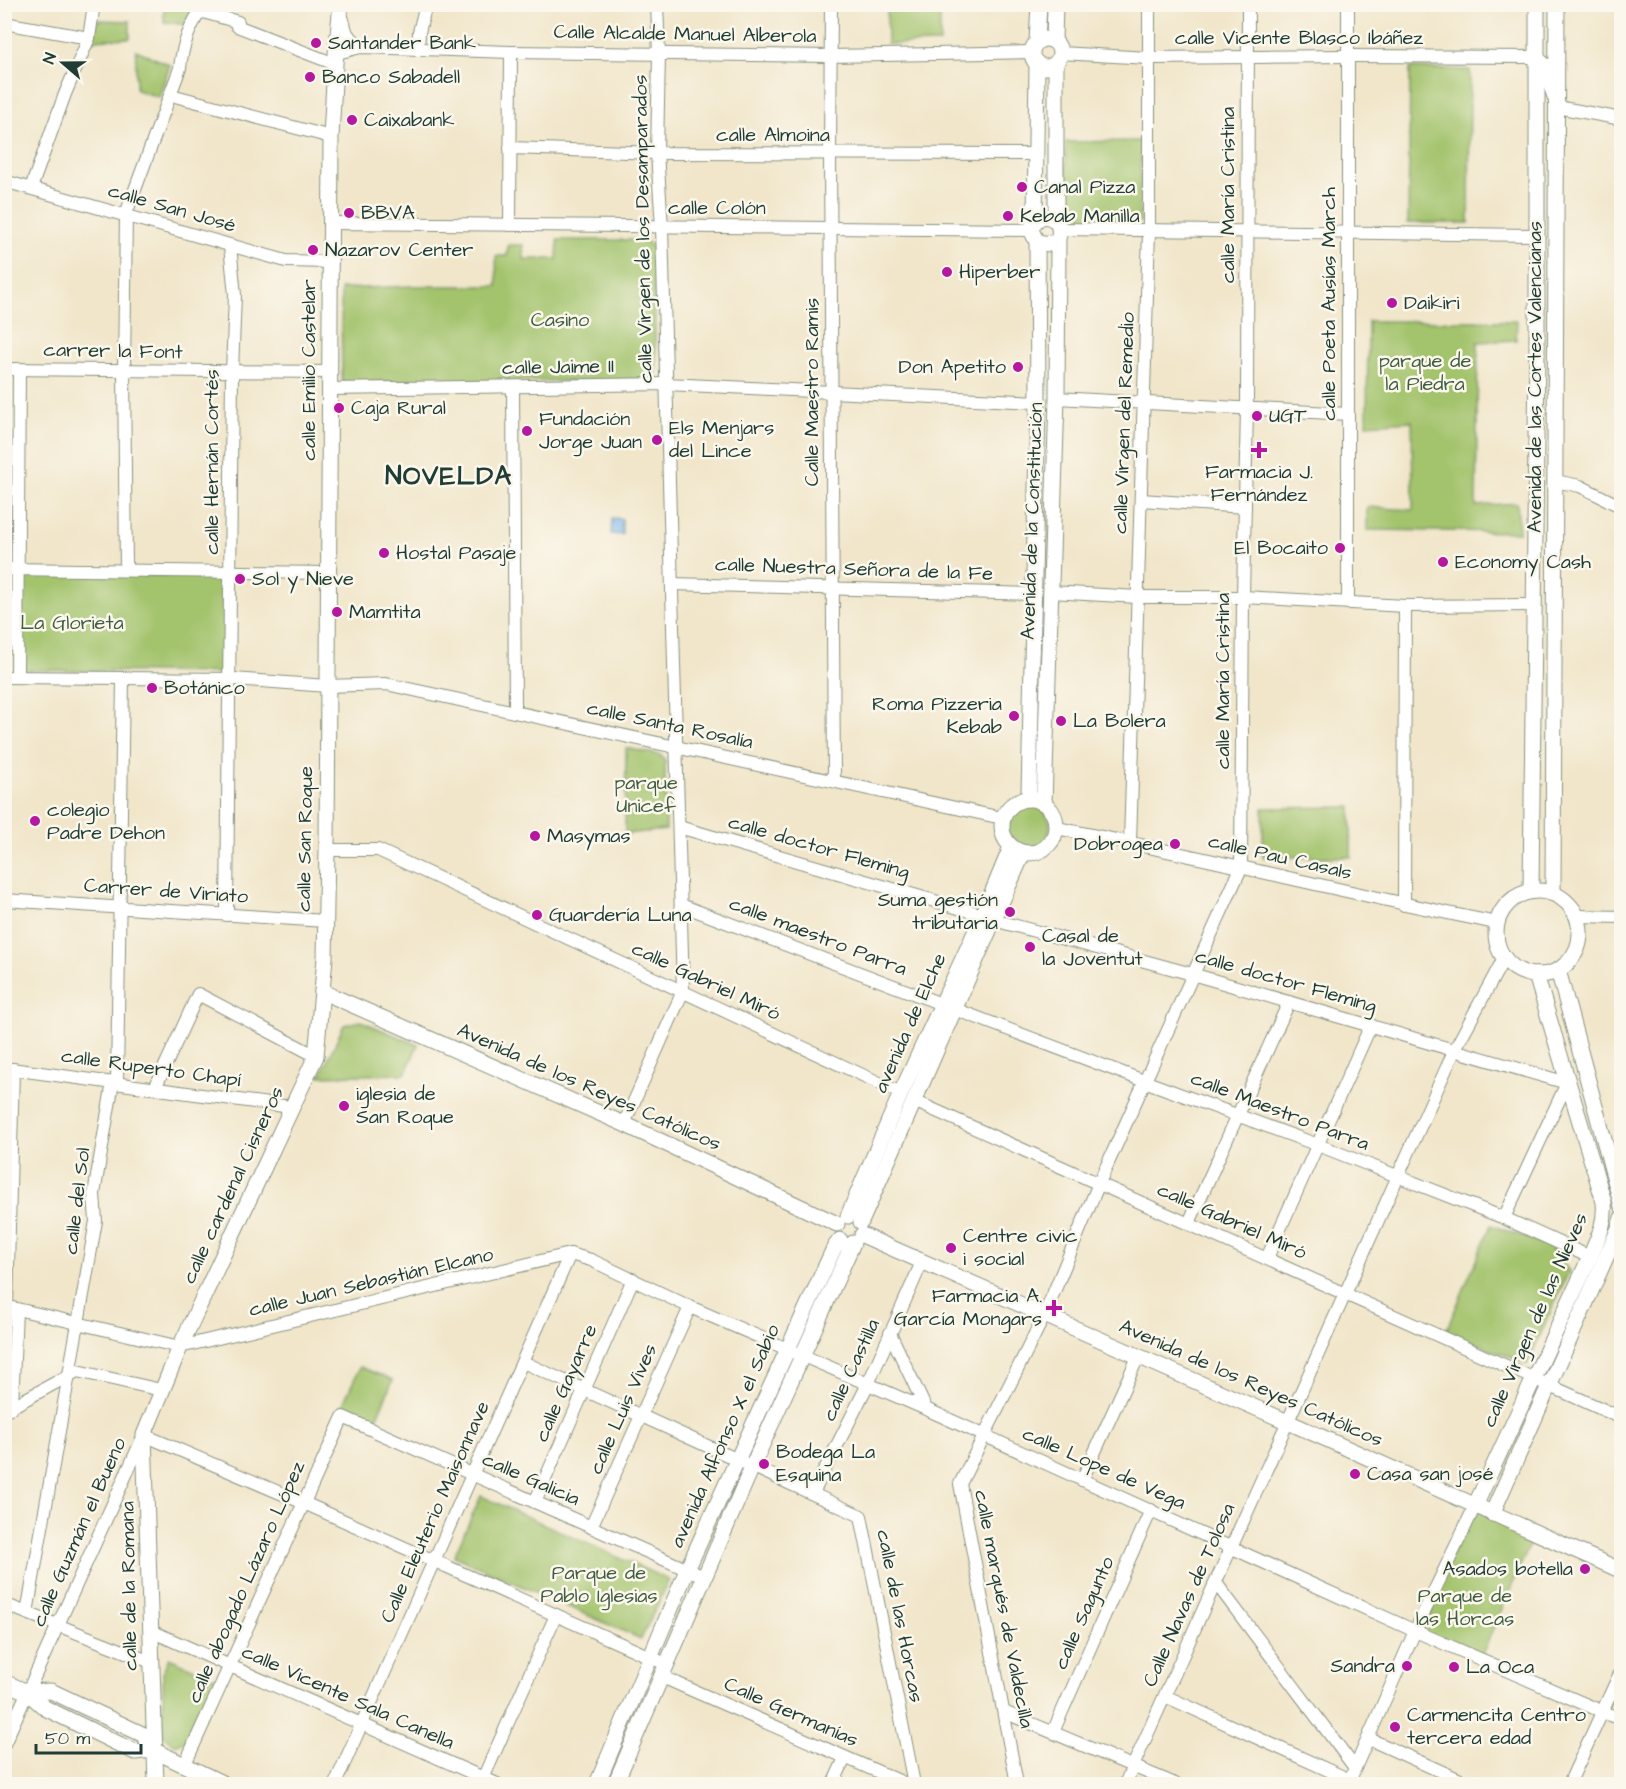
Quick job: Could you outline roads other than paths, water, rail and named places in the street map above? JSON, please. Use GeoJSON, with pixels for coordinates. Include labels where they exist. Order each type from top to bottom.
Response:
{"type":"FeatureCollection","features":[{"type":"Feature","properties":{"kind":"street"},"geometry":{"type":"LineString","coordinates":[[31,188],[65,94],[90,38],[94,4]]}},
{"type":"Feature","properties":{"kind":"street"},"geometry":{"type":"LineString","coordinates":[[418,50],[419,32],[426,4]]}},
{"type":"Feature","properties":{"kind":"street","name":"calle Virgen de los Desamparados"},"geometry":{"type":"LineString","coordinates":[[624,1124],[682,991],[662,227],[657,153],[659,54],[657,4]]}},
{"type":"Feature","properties":{"kind":"street","name":"Calle Maestro Ramis"},"geometry":{"type":"LineString","coordinates":[[831,4],[834,780]]}},
{"type":"Feature","properties":{"kind":"street","name":"Avenida de la Constitución"},"geometry":{"type":"LineString","coordinates":[[1027,799],[1029,793],[1038,402],[1034,231],[1035,52],[1038,4]]}},
{"type":"Feature","properties":{"kind":"street","name":"Avenida de la Constitución"},"geometry":{"type":"LineString","coordinates":[[1044,803],[1057,398],[1057,52],[1054,4]]}},
{"type":"Feature","properties":{"kind":"street","name":"calle Virgen del Remedio"},"geometry":{"type":"LineString","coordinates":[[1130,842],[1149,231],[1149,4]]}},
{"type":"Feature","properties":{"kind":"street","name":"calle María Cristina"},"geometry":{"type":"LineString","coordinates":[[1044,1316],[1099,1183],[1241,868],[1247,408],[1248,4]]}},
{"type":"Feature","properties":{"kind":"street","name":"calle Poeta Ausías March"},"geometry":{"type":"LineString","coordinates":[[1348,4],[1348,603]]}},
{"type":"Feature","properties":{"kind":"street","name":"Avenida de las Cortes Valencianas"},"geometry":{"type":"LineString","coordinates":[[1531,891],[1538,236],[1538,4]]}},
{"type":"Feature","properties":{"kind":"street","name":"Avenida de las Cortes Valencianas"},"geometry":{"type":"LineString","coordinates":[[1553,893],[1557,4]]}},
{"type":"Feature","properties":{"kind":"street"},"geometry":{"type":"LineString","coordinates":[[126,570],[124,370],[126,214],[180,69],[181,51],[203,8],[238,22],[237,26],[336,59]]}},
{"type":"Feature","properties":{"kind":"street"},"geometry":{"type":"LineString","coordinates":[[341,9],[347,34],[361,47]]}},
{"type":"Feature","properties":{"kind":"street","name":"calle Emilio Castelar"},"geometry":{"type":"LineString","coordinates":[[327,686],[331,137],[341,9]]}},
{"type":"Feature","properties":{"kind":"street"},"geometry":{"type":"LineString","coordinates":[[4,23],[90,38]]}},
{"type":"Feature","properties":{"kind":"street"},"geometry":{"type":"LineString","coordinates":[[1046,39],[1057,52],[1045,67],[1035,52],[1046,39]]}},
{"type":"Feature","properties":{"kind":"street","name":"Calle Alcalde Manuel Alberola"},"geometry":{"type":"LineString","coordinates":[[336,59],[361,47],[511,52],[831,56],[1035,52]]}},
{"type":"Feature","properties":{"kind":"street"},"geometry":{"type":"LineString","coordinates":[[510,225],[511,52]]}},
{"type":"Feature","properties":{"kind":"street","name":"calle Vicente Blasco Ibáñez"},"geometry":{"type":"LineString","coordinates":[[1057,52],[1149,58],[1537,57]]}},
{"type":"Feature","properties":{"kind":"street"},"geometry":{"type":"LineString","coordinates":[[1537,57],[1548,66],[1550,87],[1557,107],[1622,119]]}},
{"type":"Feature","properties":{"kind":"street"},"geometry":{"type":"LineString","coordinates":[[171,94],[331,137]]}},
{"type":"Feature","properties":{"kind":"street","name":"calle Almoina"},"geometry":{"type":"LineString","coordinates":[[510,148],[830,155],[1036,154]]}},
{"type":"Feature","properties":{"kind":"street","name":"calle San José"},"geometry":{"type":"LineString","coordinates":[[4,181],[286,261],[330,262]]}},
{"type":"Feature","properties":{"kind":"street"},"geometry":{"type":"LineString","coordinates":[[1048,217],[1058,230],[1050,244],[1034,231],[1038,219],[1048,217]]}},
{"type":"Feature","properties":{"kind":"street","name":"calle Colón"},"geometry":{"type":"LineString","coordinates":[[330,223],[1034,231]]}},
{"type":"Feature","properties":{"kind":"street"},"geometry":{"type":"LineString","coordinates":[[1058,230],[1538,236]]}},
{"type":"Feature","properties":{"kind":"street","name":"calle Hernán Cortés"},"geometry":{"type":"LineString","coordinates":[[227,915],[231,679],[232,372],[235,295],[230,246]]}},
{"type":"Feature","properties":{"kind":"street","name":"carrer la Font"},"geometry":{"type":"LineString","coordinates":[[4,369],[330,372]]}},
{"type":"Feature","properties":{"kind":"street"},"geometry":{"type":"LineString","coordinates":[[19,369],[11,569],[11,677],[231,679]]}},
{"type":"Feature","properties":{"kind":"street","name":"calle Jaime II"},"geometry":{"type":"LineString","coordinates":[[329,389],[666,384],[1038,402]]}},
{"type":"Feature","properties":{"kind":"street"},"geometry":{"type":"LineString","coordinates":[[513,387],[515,712]]}},
{"type":"Feature","properties":{"kind":"street"},"geometry":{"type":"LineString","coordinates":[[1057,398],[1348,414]]}},
{"type":"Feature","properties":{"kind":"street"},"geometry":{"type":"LineString","coordinates":[[1556,481],[1580,486],[1622,507]]}},
{"type":"Feature","properties":{"kind":"street"},"geometry":{"type":"LineString","coordinates":[[1141,500],[1245,507]]}},
{"type":"Feature","properties":{"kind":"street"},"geometry":{"type":"LineString","coordinates":[[11,569],[329,573]]}},
{"type":"Feature","properties":{"kind":"street","name":"calle Nuestra Señora de la Fe"},"geometry":{"type":"LineString","coordinates":[[672,584],[1034,594]]}},
{"type":"Feature","properties":{"kind":"street"},"geometry":{"type":"LineString","coordinates":[[1051,592],[1138,597],[1243,597],[1405,606],[1534,605]]}},
{"type":"Feature","properties":{"kind":"street"},"geometry":{"type":"LineString","coordinates":[[1404,905],[1405,606]]}},
{"type":"Feature","properties":{"kind":"street","name":"calle del Sol"},"geometry":{"type":"LineString","coordinates":[[27,1613],[79,1324],[96,1221],[94,1194],[115,1082],[123,678]]}},
{"type":"Feature","properties":{"kind":"street","name":"calle Santa Rosalía"},"geometry":{"type":"LineString","coordinates":[[231,679],[327,686],[386,684],[1002,818]]}},
{"type":"Feature","properties":{"kind":"street","name":"calle San Roque"},"geometry":{"type":"LineString","coordinates":[[323,992],[327,850],[327,686]]}},
{"type":"Feature","properties":{"kind":"street"},"geometry":{"type":"LineString","coordinates":[[1027,799],[1036,799],[1044,803],[1054,816],[1056,828],[1051,841],[1037,852],[1017,850],[1002,834],[1002,818],[1012,804],[1027,799]]}},
{"type":"Feature","properties":{"kind":"street","name":"calle doctor Fleming"},"geometry":{"type":"LineString","coordinates":[[679,827],[1567,1083]]}},
{"type":"Feature","properties":{"kind":"street","name":"calle Pau Casals"},"geometry":{"type":"LineString","coordinates":[[1056,828],[1130,842],[1404,905],[1497,923]]}},
{"type":"Feature","properties":{"kind":"street","name":"calle Gabriel Miró"},"geometry":{"type":"LineString","coordinates":[[327,850],[378,850],[907,1097],[1622,1418]]}},
{"type":"Feature","properties":{"kind":"street","name":"avenida de Elche"},"geometry":{"type":"LineString","coordinates":[[850,1230],[1017,850]]}},
{"type":"Feature","properties":{"kind":"street"},"geometry":{"type":"LineString","coordinates":[[1531,891],[1553,893],[1571,906],[1577,916],[1580,928],[1575,952],[1558,970],[1547,974],[1536,975],[1518,970],[1504,958],[1498,947],[1497,923],[1501,911],[1519,895],[1531,891]]}},
{"type":"Feature","properties":{"kind":"street","name":"Carrer de Viriato"},"geometry":{"type":"LineString","coordinates":[[4,900],[325,921]]}},
{"type":"Feature","properties":{"kind":"street","name":"calle maestro Parra"},"geometry":{"type":"LineString","coordinates":[[681,905],[947,1007]]}},
{"type":"Feature","properties":{"kind":"street"},"geometry":{"type":"LineString","coordinates":[[1577,916],[1622,917]]}},
{"type":"Feature","properties":{"kind":"street","name":"Calle Navas de Tolosa"},"geometry":{"type":"LineString","coordinates":[[1125,1785],[1455,1049],[1504,958]]}},
{"type":"Feature","properties":{"kind":"street"},"geometry":{"type":"LineString","coordinates":[[1558,970],[1622,1206]]}},
{"type":"Feature","properties":{"kind":"street","name":"calle Virgen de las Nieves"},"geometry":{"type":"LineString","coordinates":[[1475,1506],[1590,1257],[1603,1227],[1605,1215],[1604,1202],[1536,975]]}},
{"type":"Feature","properties":{"kind":"street","name":"calle cardenal Cisneros"},"geometry":{"type":"LineString","coordinates":[[161,1390],[316,1056],[323,992]]}},
{"type":"Feature","properties":{"kind":"street","name":"Avenida de los Reyes Católicos"},"geometry":{"type":"LineString","coordinates":[[323,992],[624,1124],[850,1230],[1622,1571]]}},
{"type":"Feature","properties":{"kind":"street"},"geometry":{"type":"LineString","coordinates":[[155,1088],[198,994],[316,1056]]}},
{"type":"Feature","properties":{"kind":"street"},"geometry":{"type":"LineString","coordinates":[[1190,1223],[1289,1002]]}},
{"type":"Feature","properties":{"kind":"street","name":"calle Maestro Parra"},"geometry":{"type":"LineString","coordinates":[[947,1007],[1318,1145],[1504,1218],[1590,1257]]}},
{"type":"Feature","properties":{"kind":"street"},"geometry":{"type":"LineString","coordinates":[[1267,1258],[1371,1025]]}},
{"type":"Feature","properties":{"kind":"street"},"geometry":{"type":"LineString","coordinates":[[9,1069],[8,1409],[77,1371],[161,1390]]}},
{"type":"Feature","properties":{"kind":"street","name":"calle Ruperto Chapí"},"geometry":{"type":"LineString","coordinates":[[9,1069],[291,1107]]}},
{"type":"Feature","properties":{"kind":"street"},"geometry":{"type":"LineString","coordinates":[[1504,1218],[1567,1083]]}},
{"type":"Feature","properties":{"kind":"street","name":"calle Virgen de las Nieves"},"geometry":{"type":"LineString","coordinates":[[1492,1514],[1622,1218]]}},
{"type":"Feature","properties":{"kind":"street","name":"avenida Alfonso X el Sabio"},"geometry":{"type":"LineString","coordinates":[[615,1785],[704,1577],[745,1464],[795,1352],[834,1248],[850,1230]]}},
{"type":"Feature","properties":{"kind":"street","name":"calle Juan Sebastián Elcano"},"geometry":{"type":"LineString","coordinates":[[180,1347],[570,1254]]}},
{"type":"Feature","properties":{"kind":"street","name":"calle Lope de Vega"},"geometry":{"type":"LineString","coordinates":[[570,1254],[591,1260],[690,1307],[926,1409],[1415,1631],[1622,1720]]}},
{"type":"Feature","properties":{"kind":"street","name":"Calle Eleuterio Maisonnave"},"geometry":{"type":"LineString","coordinates":[[335,1785],[570,1254]]}},
{"type":"Feature","properties":{"kind":"street","name":"calle Castilla"},"geometry":{"type":"LineString","coordinates":[[813,1494],[868,1384],[922,1262]]}},
{"type":"Feature","properties":{"kind":"street","name":"calle Gayarre"},"geometry":{"type":"LineString","coordinates":[[535,1502],[633,1279]]}},
{"type":"Feature","properties":{"kind":"street"},"geometry":{"type":"LineString","coordinates":[[9,1307],[180,1347]]}},
{"type":"Feature","properties":{"kind":"street","name":"calle Luis Vives"},"geometry":{"type":"LineString","coordinates":[[591,1527],[690,1307]]}},
{"type":"Feature","properties":{"kind":"street","name":"calle marqués de Valdecilla"},"geometry":{"type":"LineString","coordinates":[[1017,1785],[960,1484],[1044,1316]]}},
{"type":"Feature","properties":{"kind":"street"},"geometry":{"type":"LineString","coordinates":[[890,1333],[926,1409]]}},
{"type":"Feature","properties":{"kind":"street"},"geometry":{"type":"LineString","coordinates":[[1082,1480],[1138,1357]]}},
{"type":"Feature","properties":{"kind":"street","name":"calle de las Horcas"},"geometry":{"type":"LineString","coordinates":[[523,1362],[861,1516],[914,1785]]}},
{"type":"Feature","properties":{"kind":"street","name":"calle de la Romana"},"geometry":{"type":"LineString","coordinates":[[156,1785],[144,1435],[161,1390]]}},
{"type":"Feature","properties":{"kind":"street","name":"calle Galicia"},"geometry":{"type":"LineString","coordinates":[[343,1417],[704,1577]]}},
{"type":"Feature","properties":{"kind":"street","name":"calle abogado Lázaro López"},"geometry":{"type":"LineString","coordinates":[[185,1764],[343,1417]]}},
{"type":"Feature","properties":{"kind":"street","name":"Calle Germanías"},"geometry":{"type":"LineString","coordinates":[[144,1435],[304,1503],[650,1657],[663,1670],[906,1785]]}},
{"type":"Feature","properties":{"kind":"street","name":"calle Guzmán el Bueno"},"geometry":{"type":"LineString","coordinates":[[4,1744],[144,1435]]}},
{"type":"Feature","properties":{"kind":"street","name":"avenida Alfonso X el Sabio"},"geometry":{"type":"LineString","coordinates":[[597,1785],[687,1570],[745,1464]]}},
{"type":"Feature","properties":{"kind":"street"},"geometry":{"type":"LineString","coordinates":[[1351,1777],[1415,1631],[1475,1506]]}},
{"type":"Feature","properties":{"kind":"street","name":"calle Sagunto"},"geometry":{"type":"LineString","coordinates":[[1053,1732],[1151,1510]]}},
{"type":"Feature","properties":{"kind":"street"},"geometry":{"type":"LineString","coordinates":[[1216,1583],[1351,1777]]}},
{"type":"Feature","properties":{"kind":"street"},"geometry":{"type":"LineString","coordinates":[[4,1604],[152,1662]]}},
{"type":"Feature","properties":{"kind":"street"},"geometry":{"type":"LineString","coordinates":[[482,1781],[556,1615]]}},
{"type":"Feature","properties":{"kind":"street","name":"calle Vicente Sala Canella"},"geometry":{"type":"LineString","coordinates":[[151,1631],[362,1723],[482,1781],[497,1785]]}},
{"type":"Feature","properties":{"kind":"street"},"geometry":{"type":"LineString","coordinates":[[1569,1785],[1622,1669]]}},
{"type":"Feature","properties":{"kind":"street"},"geometry":{"type":"LineString","coordinates":[[4,1682],[27,1692],[45,1708],[135,1752],[153,1750],[224,1785]]}},
{"type":"Feature","properties":{"kind":"street"},"geometry":{"type":"LineString","coordinates":[[1165,1696],[1351,1777]]}},
{"type":"Feature","properties":{"kind":"street"},"geometry":{"type":"LineString","coordinates":[[1004,1712],[1174,1785]]}},
{"type":"Feature","properties":{"kind":"street"},"geometry":{"type":"LineString","coordinates":[[1368,1739],[1469,1785]]}},
{"type":"Feature","properties":{"kind":"street"},"geometry":{"type":"LineString","coordinates":[[833,1785],[845,1758]]}},
{"type":"Feature","properties":{"kind":"water"},"geometry":{"type":"Polygon","coordinates":[[[612,518],[622,519],[622,535],[611,534],[612,518]]]}},
{"type":"Feature","properties":{"kind":"place","name":"Santander Bank"},"geometry":{"type":"Point","coordinates":[316,43]}},
{"type":"Feature","properties":{"kind":"place","name":"Banco Sabadell"},"geometry":{"type":"Point","coordinates":[310,77]}},
{"type":"Feature","properties":{"kind":"place","name":"Caixabank"},"geometry":{"type":"Point","coordinates":[352,120]}},
{"type":"Feature","properties":{"kind":"place","name":"Canal Pizza"},"geometry":{"type":"Point","coordinates":[1022,187]}},
{"type":"Feature","properties":{"kind":"place","name":"BBVA"},"geometry":{"type":"Point","coordinates":[349,213]}},
{"type":"Feature","properties":{"kind":"place","name":"Kebab Manilla"},"geometry":{"type":"Point","coordinates":[1008,216]}},
{"type":"Feature","properties":{"kind":"place","name":"Nazarov Center"},"geometry":{"type":"Point","coordinates":[313,250]}},
{"type":"Feature","properties":{"kind":"place","name":"Hiperber"},"geometry":{"type":"Point","coordinates":[947,272]}},
{"type":"Feature","properties":{"kind":"place","name":"Daikiri"},"geometry":{"type":"Point","coordinates":[1392,303]}},
{"type":"Feature","properties":{"kind":"place","name":"Don Apetito"},"geometry":{"type":"Point","coordinates":[1018,367]}},
{"type":"Feature","properties":{"kind":"place","name":"Caja Rural"},"geometry":{"type":"Point","coordinates":[339,408]}},
{"type":"Feature","properties":{"kind":"place","name":"UGT"},"geometry":{"type":"Point","coordinates":[1257,416]}},
{"type":"Feature","properties":{"kind":"place","name":"Fundación Jorge Juan"},"geometry":{"type":"Point","coordinates":[527,431]}},
{"type":"Feature","properties":{"kind":"place","name":"Els Menjars del Lince"},"geometry":{"type":"Point","coordinates":[657,440]}},
{"type":"Feature","properties":{"kind":"place","name":"Farmacia J. Fernández"},"geometry":{"type":"Point","coordinates":[1259,450]}},
{"type":"Feature","properties":{"kind":"place","name":"El Bocaito"},"geometry":{"type":"Point","coordinates":[1340,548]}},
{"type":"Feature","properties":{"kind":"place","name":"Hostal Pasaje"},"geometry":{"type":"Point","coordinates":[384,553]}},
{"type":"Feature","properties":{"kind":"place","name":"Economy Cash"},"geometry":{"type":"Point","coordinates":[1443,562]}},
{"type":"Feature","properties":{"kind":"place","name":"Sol y Nieve"},"geometry":{"type":"Point","coordinates":[240,579]}},
{"type":"Feature","properties":{"kind":"place","name":"Mamtita"},"geometry":{"type":"Point","coordinates":[337,612]}},
{"type":"Feature","properties":{"kind":"place","name":"Botánico"},"geometry":{"type":"Point","coordinates":[152,688]}},
{"type":"Feature","properties":{"kind":"place","name":"Roma Pizzeria Kebab"},"geometry":{"type":"Point","coordinates":[1014,716]}},
{"type":"Feature","properties":{"kind":"place","name":"La Bolera"},"geometry":{"type":"Point","coordinates":[1061,721]}},
{"type":"Feature","properties":{"kind":"place","name":"colegio Padre Dehon"},"geometry":{"type":"Point","coordinates":[35,821]}},
{"type":"Feature","properties":{"kind":"place","name":"Masymas"},"geometry":{"type":"Point","coordinates":[535,836]}},
{"type":"Feature","properties":{"kind":"place","name":"Dobrogea"},"geometry":{"type":"Point","coordinates":[1175,844]}},
{"type":"Feature","properties":{"kind":"place","name":"Suma gestión tributaria"},"geometry":{"type":"Point","coordinates":[1010,912]}},
{"type":"Feature","properties":{"kind":"place","name":"Guardería Luna"},"geometry":{"type":"Point","coordinates":[537,915]}},
{"type":"Feature","properties":{"kind":"place","name":"Casal de la Joventut"},"geometry":{"type":"Point","coordinates":[1030,947]}},
{"type":"Feature","properties":{"kind":"place","name":"iglesia de San Roque"},"geometry":{"type":"Point","coordinates":[344,1106]}},
{"type":"Feature","properties":{"kind":"place","name":"Centre civic i social"},"geometry":{"type":"Point","coordinates":[951,1248]}},
{"type":"Feature","properties":{"kind":"place","name":"Farmacia A. García Mongars"},"geometry":{"type":"Point","coordinates":[1054,1308]}},
{"type":"Feature","properties":{"kind":"place","name":"Bodega La Esquina"},"geometry":{"type":"Point","coordinates":[764,1464]}},
{"type":"Feature","properties":{"kind":"place","name":"Casa san josé"},"geometry":{"type":"Point","coordinates":[1355,1474]}},
{"type":"Feature","properties":{"kind":"place","name":"Asados botella"},"geometry":{"type":"Point","coordinates":[1585,1569]}},
{"type":"Feature","properties":{"kind":"place","name":"Sandra"},"geometry":{"type":"Point","coordinates":[1407,1666]}},
{"type":"Feature","properties":{"kind":"place","name":"La Oca"},"geometry":{"type":"Point","coordinates":[1454,1667]}},
{"type":"Feature","properties":{"kind":"place","name":"Carmencita Centro tercera edad"},"geometry":{"type":"Point","coordinates":[1395,1727]}},
{"type":"Feature","properties":{"kind":"district","name":"NOVELDA"},"geometry":{"type":"Point","coordinates":[449,476]}},
{"type":"Feature","properties":{"kind":"park label","name":"Casino"},"geometry":{"type":"Point","coordinates":[560,320]}},
{"type":"Feature","properties":{"kind":"park label","name":"parque de la Piedra"},"geometry":{"type":"Point","coordinates":[1425,372]}},
{"type":"Feature","properties":{"kind":"park label","name":"La Glorieta"},"geometry":{"type":"Point","coordinates":[72,623]}},
{"type":"Feature","properties":{"kind":"park label","name":"parque Unicef"},"geometry":{"type":"Point","coordinates":[646,794]}},
{"type":"Feature","properties":{"kind":"park label","name":"Parque de Pablo Iglesias"},"geometry":{"type":"Point","coordinates":[599,1584]}},
{"type":"Feature","properties":{"kind":"park label","name":"Parque de las Horcas"},"geometry":{"type":"Point","coordinates":[1465,1608]}}]}
